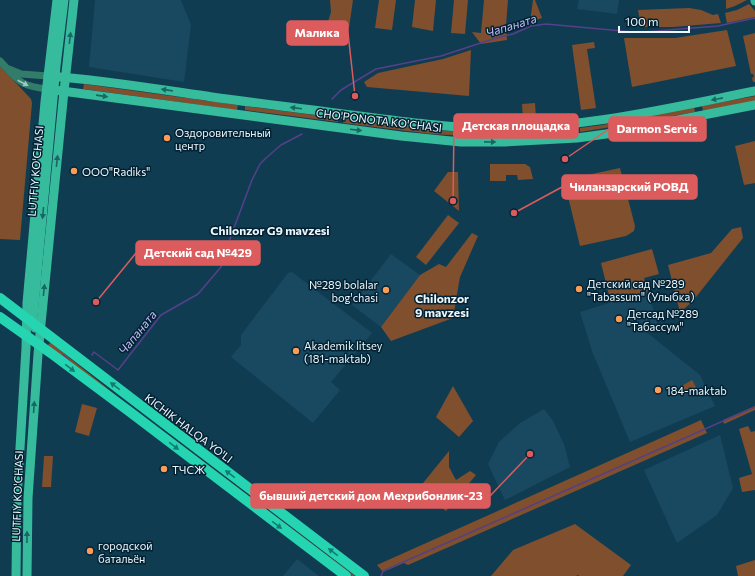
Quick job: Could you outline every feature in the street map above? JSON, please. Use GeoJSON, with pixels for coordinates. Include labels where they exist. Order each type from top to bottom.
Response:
{"type":"FeatureCollection","features":[{"type":"Feature","properties":{"kind":"highway","name":"KICHIK HALQA YO'LI"},"geometry":{"type":"LineString","coordinates":[[0,298],[16,311],[32,328],[42,347],[346,576]]}},
{"type":"Feature","properties":{"kind":"highway","name":"KICHIK HALQA YO'LI"},"geometry":{"type":"LineString","coordinates":[[0,317],[50,336],[364,576]]}},
{"type":"Feature","properties":{"kind":"highway"},"geometry":{"type":"LineString","coordinates":[[42,347],[43,340],[50,336]]}},
{"type":"Feature","properties":{"kind":"highway"},"geometry":{"type":"LineString","coordinates":[[130,412],[129,405],[132,402],[137,403]]}},
{"type":"Feature","properties":{"kind":"main road","name":"LUTFIY KO'CHASI"},"geometry":{"type":"LineString","coordinates":[[16,576],[17,498],[55,90],[52,76],[57,0]]}},
{"type":"Feature","properties":{"kind":"main road","name":"LUTFIY KO'CHASI"},"geometry":{"type":"LineString","coordinates":[[52,76],[64,0]]}},
{"type":"Feature","properties":{"kind":"main road","name":"LUTFIY KO'CHASI"},"geometry":{"type":"LineString","coordinates":[[27,576],[28,498],[42,347],[32,328],[27,303],[55,90],[65,77],[74,0]]}},
{"type":"Feature","properties":{"kind":"main road","name":"CHO'PONOTA KO'CHASI"},"geometry":{"type":"LineString","coordinates":[[52,76],[412,123],[472,128],[508,128],[576,123],[755,91]]}},
{"type":"Feature","properties":{"kind":"main road","name":"CHO'PONOTA KO'CHASI"},"geometry":{"type":"LineString","coordinates":[[55,90],[341,128],[461,142],[504,142],[577,138],[611,133],[755,105]]}},
{"type":"Feature","properties":{"kind":"main road"},"geometry":{"type":"LineString","coordinates":[[242,114],[243,101]]}},
{"type":"Feature","properties":{"kind":"main road"},"geometry":{"type":"LineString","coordinates":[[698,102],[701,116]]}},
{"type":"Feature","properties":{"kind":"main road"},"geometry":{"type":"LineString","coordinates":[[341,128],[343,114]]}},
{"type":"Feature","properties":{"kind":"main road"},"geometry":{"type":"LineString","coordinates":[[576,123],[577,138]]}},
{"type":"Feature","properties":{"kind":"main road"},"geometry":{"type":"LineString","coordinates":[[16,311],[24,307],[27,303]]}},
{"type":"Feature","properties":{"kind":"main road"},"geometry":{"type":"LineString","coordinates":[[17,498],[28,498]]}},
{"type":"Feature","properties":{"kind":"street"},"geometry":{"type":"LineString","coordinates":[[0,61],[15,78],[26,85],[34,88],[55,90]]}},
{"type":"Feature","properties":{"kind":"street"},"geometry":{"type":"LineString","coordinates":[[6,67],[21,74],[52,76]]}},
{"type":"Feature","properties":{"kind":"shaded area"},"geometry":{"type":"Polygon","coordinates":[[[95,0],[181,0],[191,25],[184,82],[89,67],[95,0]]]}},
{"type":"Feature","properties":{"kind":"shaded area"},"geometry":{"type":"Polygon","coordinates":[[[330,0],[353,0],[349,28],[327,25],[331,12],[330,0]]]}},
{"type":"Feature","properties":{"kind":"shaded area"},"geometry":{"type":"Polygon","coordinates":[[[379,0],[396,0],[392,30],[375,28],[379,0]]]}},
{"type":"Feature","properties":{"kind":"shaded area"},"geometry":{"type":"Polygon","coordinates":[[[415,0],[436,0],[433,31],[412,27],[415,0]]]}},
{"type":"Feature","properties":{"kind":"shaded area"},"geometry":{"type":"Polygon","coordinates":[[[454,0],[468,0],[465,34],[451,33],[454,0]]]}},
{"type":"Feature","properties":{"kind":"shaded area"},"geometry":{"type":"Polygon","coordinates":[[[484,0],[508,0],[506,25],[507,40],[481,44],[472,32],[481,33],[484,0]]]}},
{"type":"Feature","properties":{"kind":"shaded area"},"geometry":{"type":"Polygon","coordinates":[[[533,0],[535,0],[542,18],[530,22],[533,0]]]}},
{"type":"Feature","properties":{"kind":"shaded area"},"geometry":{"type":"Polygon","coordinates":[[[579,0],[619,0],[617,14],[577,9],[579,0]]]}},
{"type":"Feature","properties":{"kind":"shaded area"},"geometry":{"type":"Polygon","coordinates":[[[726,0],[747,0],[726,9],[726,0]]]}},
{"type":"Feature","properties":{"kind":"shaded area"},"geometry":{"type":"Polygon","coordinates":[[[749,4],[755,11],[755,17],[727,23],[725,13],[737,10],[749,4]]]}},
{"type":"Feature","properties":{"kind":"shaded area"},"geometry":{"type":"Polygon","coordinates":[[[689,8],[701,10],[713,15],[718,14],[721,23],[673,27],[641,27],[638,10],[689,8]]]}},
{"type":"Feature","properties":{"kind":"shaded area"},"geometry":{"type":"Polygon","coordinates":[[[727,30],[736,66],[632,87],[624,38],[675,38],[727,30]]]}},
{"type":"Feature","properties":{"kind":"shaded area"},"geometry":{"type":"Polygon","coordinates":[[[755,33],[755,82],[753,82],[752,78],[754,77],[753,74],[751,74],[743,36],[755,33]]]}},
{"type":"Feature","properties":{"kind":"shaded area"},"geometry":{"type":"Polygon","coordinates":[[[594,42],[595,48],[587,49],[596,108],[581,110],[572,45],[594,42]]]}},
{"type":"Feature","properties":{"kind":"shaded area"},"geometry":{"type":"Polygon","coordinates":[[[471,50],[469,96],[367,87],[364,82],[378,73],[443,59],[471,50]]]}},
{"type":"Feature","properties":{"kind":"shaded area"},"geometry":{"type":"Polygon","coordinates":[[[0,66],[31,99],[32,103],[20,240],[0,239],[0,66]]]}},
{"type":"Feature","properties":{"kind":"shaded area"},"geometry":{"type":"Polygon","coordinates":[[[84,84],[238,105],[237,110],[83,89],[84,84]]]}},
{"type":"Feature","properties":{"kind":"shaded area"},"geometry":{"type":"Polygon","coordinates":[[[755,96],[755,101],[703,111],[702,106],[755,96]]]}},
{"type":"Feature","properties":{"kind":"shaded area"},"geometry":{"type":"Polygon","coordinates":[[[535,103],[536,118],[523,119],[522,104],[535,103]]]}},
{"type":"Feature","properties":{"kind":"shaded area"},"geometry":{"type":"Polygon","coordinates":[[[245,106],[338,118],[338,122],[245,110],[245,106]]]}},
{"type":"Feature","properties":{"kind":"shaded area"},"geometry":{"type":"Polygon","coordinates":[[[694,107],[695,112],[580,132],[580,128],[694,107]]]}},
{"type":"Feature","properties":{"kind":"shaded area"},"geometry":{"type":"Polygon","coordinates":[[[344,119],[432,130],[501,133],[574,128],[574,133],[501,138],[431,134],[343,123],[344,119]]]}},
{"type":"Feature","properties":{"kind":"shaded area"},"geometry":{"type":"Polygon","coordinates":[[[755,141],[755,183],[744,185],[735,146],[755,141]]]}},
{"type":"Feature","properties":{"kind":"shaded area"},"geometry":{"type":"Polygon","coordinates":[[[490,164],[525,164],[530,167],[533,179],[518,180],[517,175],[506,175],[506,181],[490,181],[490,164]]]}},
{"type":"Feature","properties":{"kind":"shaded area"},"geometry":{"type":"Polygon","coordinates":[[[620,168],[635,226],[634,231],[626,236],[580,246],[564,180],[620,168]]]}},
{"type":"Feature","properties":{"kind":"shaded area"},"geometry":{"type":"Polygon","coordinates":[[[448,172],[458,172],[459,211],[434,191],[448,172]]]}},
{"type":"Feature","properties":{"kind":"shaded area"},"geometry":{"type":"Polygon","coordinates":[[[448,215],[459,223],[426,265],[416,257],[448,215]]]}},
{"type":"Feature","properties":{"kind":"shaded area"},"geometry":{"type":"Polygon","coordinates":[[[741,227],[743,238],[692,302],[680,312],[668,265],[711,253],[732,229],[741,227]]]}},
{"type":"Feature","properties":{"kind":"shaded area"},"geometry":{"type":"Polygon","coordinates":[[[472,233],[478,236],[460,277],[453,318],[391,341],[381,327],[420,275],[439,264],[446,267],[472,233]]]}},
{"type":"Feature","properties":{"kind":"shaded area"},"geometry":{"type":"Polygon","coordinates":[[[652,249],[659,274],[644,278],[648,291],[611,303],[601,263],[652,249]]]}},
{"type":"Feature","properties":{"kind":"shaded area","name":"№289 bolalar bog'chasi"},"geometry":{"type":"Polygon","coordinates":[[[391,254],[420,275],[381,327],[352,305],[391,254]]]}},
{"type":"Feature","properties":{"kind":"shaded area","name":"Akademik litsey (181-maktab)"},"geometry":{"type":"Polygon","coordinates":[[[292,272],[372,333],[331,382],[340,390],[313,423],[231,357],[241,345],[241,335],[288,273],[292,272]]]}},
{"type":"Feature","properties":{"kind":"shaded area","name":"184-maktab"},"geometry":{"type":"Polygon","coordinates":[[[648,291],[658,326],[645,331],[700,375],[715,406],[630,442],[592,351],[580,312],[648,291]]]}},
{"type":"Feature","properties":{"kind":"shaded area"},"geometry":{"type":"Polygon","coordinates":[[[50,343],[123,401],[49,347],[48,345],[50,343]]]}},
{"type":"Feature","properties":{"kind":"shaded area"},"geometry":{"type":"Polygon","coordinates":[[[692,380],[697,389],[684,395],[680,387],[692,380]]]}},
{"type":"Feature","properties":{"kind":"shaded area"},"geometry":{"type":"Polygon","coordinates":[[[453,386],[473,421],[459,437],[436,417],[453,386]]]}},
{"type":"Feature","properties":{"kind":"shaded area"},"geometry":{"type":"Polygon","coordinates":[[[82,404],[97,408],[89,436],[75,432],[82,404]]]}},
{"type":"Feature","properties":{"kind":"shaded area"},"geometry":{"type":"Polygon","coordinates":[[[755,406],[755,410],[724,424],[723,420],[755,406]]]}},
{"type":"Feature","properties":{"kind":"shaded area"},"geometry":{"type":"Polygon","coordinates":[[[544,409],[553,421],[564,444],[570,467],[505,500],[488,464],[499,442],[520,423],[544,409]]]}},
{"type":"Feature","properties":{"kind":"shaded area"},"geometry":{"type":"Polygon","coordinates":[[[133,411],[167,434],[355,576],[352,576],[133,411]]]}},
{"type":"Feature","properties":{"kind":"shaded area"},"geometry":{"type":"Polygon","coordinates":[[[701,420],[707,433],[408,565],[404,563],[383,572],[377,565],[701,420]]]}},
{"type":"Feature","properties":{"kind":"shaded area"},"geometry":{"type":"Polygon","coordinates":[[[748,426],[751,432],[755,431],[755,490],[742,492],[739,478],[752,474],[739,429],[748,426]]]}},
{"type":"Feature","properties":{"kind":"shaded area"},"geometry":{"type":"Polygon","coordinates":[[[720,435],[733,488],[717,515],[677,543],[644,470],[720,435]]]}},
{"type":"Feature","properties":{"kind":"shaded area"},"geometry":{"type":"Polygon","coordinates":[[[449,451],[449,467],[456,480],[470,471],[476,475],[446,511],[419,488],[449,451]]]}},
{"type":"Feature","properties":{"kind":"shaded area"},"geometry":{"type":"Polygon","coordinates":[[[44,456],[53,456],[51,487],[42,487],[44,456]]]}},
{"type":"Feature","properties":{"kind":"shaded area"},"geometry":{"type":"Polygon","coordinates":[[[575,524],[631,565],[623,576],[491,576],[513,550],[575,524]]]}},
{"type":"Feature","properties":{"kind":"shaded area"},"geometry":{"type":"Polygon","coordinates":[[[297,559],[319,576],[283,576],[297,559]]]}},
{"type":"Feature","properties":{"kind":"shaded area"},"geometry":{"type":"Polygon","coordinates":[[[755,560],[755,576],[738,576],[736,566],[755,560]]]}},
{"type":"Feature","properties":{"kind":"waterway","name":"Чапаната"},"geometry":{"type":"LineString","coordinates":[[332,99],[341,90],[376,69],[441,56],[513,34],[531,26],[546,24],[644,32],[718,26],[755,18]]}},
{"type":"Feature","properties":{"kind":"waterway","name":"Чапаната"},"geometry":{"type":"LineString","coordinates":[[92,355],[94,352],[118,370],[161,315],[198,294],[221,267],[252,180],[260,164],[281,145],[302,134]]}},
{"type":"Feature","properties":{"kind":"waterway","name":"Чапаната"},"geometry":{"type":"LineString","coordinates":[[62,356],[63,355],[71,362]]}},
{"type":"Feature","properties":{"kind":"waterway"},"geometry":{"type":"LineString","coordinates":[[381,576],[383,571],[755,407]]}},
{"type":"Feature","properties":{"kind":"place","name":"Малика"},"geometry":{"type":"Point","coordinates":[355,96]}},
{"type":"Feature","properties":{"kind":"place","name":"Оздоровительный центр"},"geometry":{"type":"Point","coordinates":[167,138]}},
{"type":"Feature","properties":{"kind":"place","name":"Darmon Servis"},"geometry":{"type":"Point","coordinates":[565,159]}},
{"type":"Feature","properties":{"kind":"place","name":"OOO\"Radiks\""},"geometry":{"type":"Point","coordinates":[74,171]}},
{"type":"Feature","properties":{"kind":"place","name":"Детская площадка"},"geometry":{"type":"Point","coordinates":[453,201]}},
{"type":"Feature","properties":{"kind":"place","name":"Чиланзарский РОВД"},"geometry":{"type":"Point","coordinates":[514,213]}},
{"type":"Feature","properties":{"kind":"place","name":"Детский сад №289 \"Tabassum\" (Улыбка)"},"geometry":{"type":"Point","coordinates":[579,289]}},
{"type":"Feature","properties":{"kind":"place","name":"№289 bolalar bog'chasi"},"geometry":{"type":"Point","coordinates":[386,290]}},
{"type":"Feature","properties":{"kind":"place","name":"Детский сад №429"},"geometry":{"type":"Point","coordinates":[96,302]}},
{"type":"Feature","properties":{"kind":"place","name":"Детсад №289 \"Табассум\""},"geometry":{"type":"Point","coordinates":[619,319]}},
{"type":"Feature","properties":{"kind":"place","name":"Akademik litsey (181-maktab)"},"geometry":{"type":"Point","coordinates":[296,351]}},
{"type":"Feature","properties":{"kind":"place","name":"184-maktab"},"geometry":{"type":"Point","coordinates":[658,390]}},
{"type":"Feature","properties":{"kind":"place","name":"бывший детский дом Мехрибонлик-23"},"geometry":{"type":"Point","coordinates":[530,454]}},
{"type":"Feature","properties":{"kind":"place","name":"ТЧСЖ"},"geometry":{"type":"Point","coordinates":[164,469]}},
{"type":"Feature","properties":{"kind":"place","name":"городской батальён"},"geometry":{"type":"Point","coordinates":[90,551]}},
{"type":"Feature","properties":{"kind":"district","name":"Chilonzor G9 mavzesi"},"geometry":{"type":"Point","coordinates":[270,230]}},
{"type":"Feature","properties":{"kind":"district","name":"Chilonzor 9 mavzesi"},"geometry":{"type":"Point","coordinates":[442,305]}}]}
